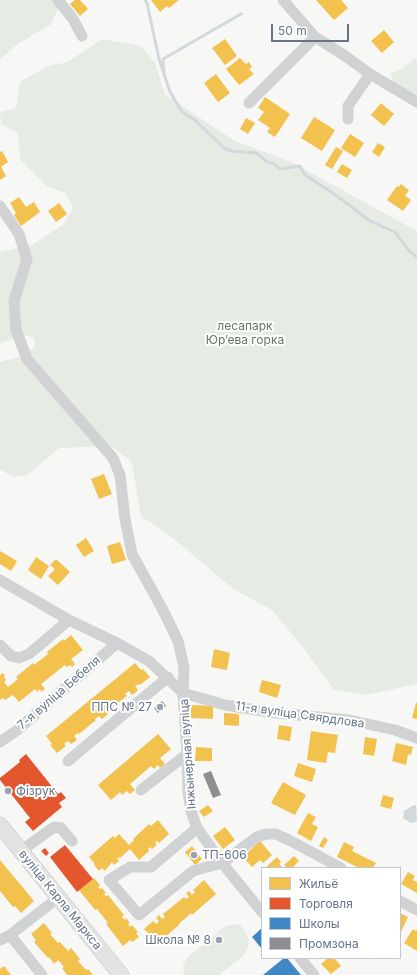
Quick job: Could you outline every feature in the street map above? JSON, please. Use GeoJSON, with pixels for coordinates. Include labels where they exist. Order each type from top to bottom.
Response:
{"type":"FeatureCollection","features":[{"type":"Feature","properties":{"kind":"main road","name":"вуліца Карла Маркса"},"geometry":{"type":"LineString","coordinates":[[0,825],[121,975]]}},
{"type":"Feature","properties":{"kind":"street"},"geometry":{"type":"LineString","coordinates":[[58,0],[73,19],[82,36]]}},
{"type":"Feature","properties":{"kind":"street"},"geometry":{"type":"LineString","coordinates":[[283,0],[315,37],[344,54],[370,74],[417,102]]}},
{"type":"Feature","properties":{"kind":"street"},"geometry":{"type":"LineString","coordinates":[[249,103],[315,37]]}},
{"type":"Feature","properties":{"kind":"street"},"geometry":{"type":"LineString","coordinates":[[348,119],[348,106],[370,74]]}},
{"type":"Feature","properties":{"kind":"street"},"geometry":{"type":"LineString","coordinates":[[0,206],[18,234],[27,260],[14,301],[16,330],[27,359],[113,458],[120,475],[125,519],[132,554],[163,610],[178,641],[184,667],[183,693]]}},
{"type":"Feature","properties":{"kind":"street","name":"Інжынерная вуліца"},"geometry":{"type":"LineString","coordinates":[[3,586],[117,643],[149,661],[168,677],[183,693],[188,793],[191,811],[197,828],[222,863],[261,911]]}},
{"type":"Feature","properties":{"kind":"street"},"geometry":{"type":"LineString","coordinates":[[0,645],[11,656],[19,658],[29,654],[69,620]]}},
{"type":"Feature","properties":{"kind":"street","name":"7-я вуліца Бебеля"},"geometry":{"type":"LineString","coordinates":[[0,742],[22,725],[117,643]]}},
{"type":"Feature","properties":{"kind":"street"},"geometry":{"type":"LineString","coordinates":[[68,761],[168,677]]}},
{"type":"Feature","properties":{"kind":"street","name":"11-я вуліца Свярдлова"},"geometry":{"type":"LineString","coordinates":[[183,693],[226,705],[268,712],[349,720],[395,730],[417,738]]}},
{"type":"Feature","properties":{"kind":"street"},"geometry":{"type":"LineString","coordinates":[[141,790],[187,754]]}},
{"type":"Feature","properties":{"kind":"street"},"geometry":{"type":"LineString","coordinates":[[21,852],[54,828],[61,828],[72,841]]}},
{"type":"Feature","properties":{"kind":"street"},"geometry":{"type":"LineString","coordinates":[[197,828],[151,868],[130,866],[109,880],[139,915],[193,871],[222,863],[257,837],[266,834],[276,834],[339,867]]}},
{"type":"Feature","properties":{"kind":"street"},"geometry":{"type":"LineString","coordinates":[[42,975],[3,937],[59,897]]}},
{"type":"Feature","properties":{"kind":"street"},"geometry":{"type":"LineString","coordinates":[[401,902],[417,910]]}},
{"type":"Feature","properties":{"kind":"street"},"geometry":{"type":"LineString","coordinates":[[301,959],[314,975]]}},
{"type":"Feature","properties":{"kind":"green space"},"geometry":{"type":"Polygon","coordinates":[[[0,0],[52,0],[59,8],[50,25],[19,43],[0,59],[0,0]]]}},
{"type":"Feature","properties":{"kind":"green space","name":"лесапарк Юрʼева горка"},"geometry":{"type":"Polygon","coordinates":[[[102,39],[141,46],[155,63],[165,95],[235,141],[291,162],[417,231],[417,684],[365,695],[334,690],[302,646],[272,610],[232,588],[174,539],[141,516],[132,463],[112,446],[59,448],[27,475],[13,477],[0,469],[0,362],[23,356],[35,346],[34,338],[25,335],[0,343],[0,252],[32,245],[64,224],[73,208],[66,193],[48,187],[20,159],[18,133],[1,124],[0,112],[16,108],[20,82],[48,66],[68,62],[102,39]]]}},
{"type":"Feature","properties":{"kind":"green space"},"geometry":{"type":"Polygon","coordinates":[[[417,58],[417,95],[393,83],[391,73],[402,69],[417,58]]]}},
{"type":"Feature","properties":{"kind":"green space"},"geometry":{"type":"Polygon","coordinates":[[[236,924],[241,926],[249,938],[248,946],[244,955],[219,975],[184,975],[183,965],[188,957],[224,927],[236,924]]]}},
{"type":"Feature","properties":{"kind":"shaded area"},"geometry":{"type":"Polygon","coordinates":[[[416,805],[417,821],[411,823],[403,818],[404,811],[416,805]]]}},
{"type":"Feature","properties":{"kind":"building: Жильё"},"geometry":{"type":"Polygon","coordinates":[[[75,0],[80,0],[88,9],[80,16],[70,4],[75,0]]]}},
{"type":"Feature","properties":{"kind":"building: Жильё"},"geometry":{"type":"Polygon","coordinates":[[[151,0],[179,0],[169,8],[167,6],[160,12],[151,0]]]}},
{"type":"Feature","properties":{"kind":"building: Жильё"},"geometry":{"type":"Polygon","coordinates":[[[316,0],[341,0],[348,8],[334,20],[316,0]]]}},
{"type":"Feature","properties":{"kind":"building: Жильё"},"geometry":{"type":"Polygon","coordinates":[[[384,30],[394,42],[382,53],[371,41],[384,30]]]}},
{"type":"Feature","properties":{"kind":"building: Жильё"},"geometry":{"type":"Polygon","coordinates":[[[225,39],[237,56],[225,65],[212,48],[225,39]]]}},
{"type":"Feature","properties":{"kind":"building: Жильё"},"geometry":{"type":"Polygon","coordinates":[[[240,58],[246,64],[249,62],[252,67],[249,69],[254,74],[239,85],[226,69],[240,58]]]}},
{"type":"Feature","properties":{"kind":"building: Жильё"},"geometry":{"type":"Polygon","coordinates":[[[216,74],[230,93],[218,102],[204,83],[216,74]]]}},
{"type":"Feature","properties":{"kind":"building: Жильё"},"geometry":{"type":"Polygon","coordinates":[[[265,97],[290,114],[275,137],[267,132],[270,128],[258,120],[264,112],[258,108],[265,97]]]}},
{"type":"Feature","properties":{"kind":"building: Жильё"},"geometry":{"type":"Polygon","coordinates":[[[381,103],[394,114],[384,126],[371,115],[381,103]]]}},
{"type":"Feature","properties":{"kind":"building: Жильё"},"geometry":{"type":"Polygon","coordinates":[[[314,117],[335,130],[322,151],[301,138],[314,117]]]}},
{"type":"Feature","properties":{"kind":"building: Жильё"},"geometry":{"type":"Polygon","coordinates":[[[246,118],[255,123],[248,134],[240,129],[246,118]]]}},
{"type":"Feature","properties":{"kind":"building: Жильё"},"geometry":{"type":"Polygon","coordinates":[[[350,134],[364,143],[355,157],[341,148],[350,134]]]}},
{"type":"Feature","properties":{"kind":"building: Жильё"},"geometry":{"type":"Polygon","coordinates":[[[378,143],[385,147],[379,157],[372,152],[378,143]]]}},
{"type":"Feature","properties":{"kind":"building: Жильё"},"geometry":{"type":"Polygon","coordinates":[[[336,147],[343,151],[332,169],[325,165],[336,147]]]}},
{"type":"Feature","properties":{"kind":"building: Жильё"},"geometry":{"type":"Polygon","coordinates":[[[2,151],[8,162],[1,167],[6,176],[0,180],[0,152],[2,151]]]}},
{"type":"Feature","properties":{"kind":"building: Жильё"},"geometry":{"type":"Polygon","coordinates":[[[342,164],[352,170],[347,178],[337,172],[342,164]]]}},
{"type":"Feature","properties":{"kind":"building: Жильё"},"geometry":{"type":"Polygon","coordinates":[[[401,184],[409,190],[405,196],[411,200],[403,211],[387,200],[397,186],[399,187],[401,184]]]}},
{"type":"Feature","properties":{"kind":"building: Жильё"},"geometry":{"type":"Polygon","coordinates":[[[19,197],[26,207],[34,202],[40,212],[21,226],[14,215],[16,213],[10,203],[19,197]]]}},
{"type":"Feature","properties":{"kind":"building: Жильё"},"geometry":{"type":"Polygon","coordinates":[[[59,203],[67,214],[56,222],[48,211],[59,203]]]}},
{"type":"Feature","properties":{"kind":"building: Жильё"},"geometry":{"type":"Polygon","coordinates":[[[104,474],[112,494],[99,499],[91,479],[104,474]]]}},
{"type":"Feature","properties":{"kind":"building: Жильё"},"geometry":{"type":"Polygon","coordinates":[[[86,538],[94,551],[84,557],[76,545],[86,538]]]}},
{"type":"Feature","properties":{"kind":"building: Жильё"},"geometry":{"type":"Polygon","coordinates":[[[120,542],[126,560],[112,564],[107,546],[120,542]]]}},
{"type":"Feature","properties":{"kind":"building: Жильё"},"geometry":{"type":"Polygon","coordinates":[[[0,551],[17,561],[11,571],[0,564],[0,551]]]}},
{"type":"Feature","properties":{"kind":"building: Жильё"},"geometry":{"type":"Polygon","coordinates":[[[36,557],[49,566],[41,579],[28,570],[36,557]]]}},
{"type":"Feature","properties":{"kind":"building: Жильё"},"geometry":{"type":"Polygon","coordinates":[[[56,559],[70,572],[58,585],[48,576],[55,569],[50,565],[56,559]]]}},
{"type":"Feature","properties":{"kind":"building: Жильё"},"geometry":{"type":"Polygon","coordinates":[[[71,635],[83,650],[71,659],[75,664],[72,667],[70,665],[67,667],[65,665],[41,684],[45,689],[41,692],[40,689],[37,692],[35,689],[19,702],[13,695],[5,700],[3,698],[0,700],[0,675],[3,673],[5,676],[4,677],[6,680],[4,682],[8,687],[18,679],[16,677],[33,663],[34,665],[48,654],[47,652],[63,639],[64,641],[71,635]]]}},
{"type":"Feature","properties":{"kind":"building: Жильё"},"geometry":{"type":"Polygon","coordinates":[[[214,649],[230,653],[227,670],[211,667],[214,649]]]}},
{"type":"Feature","properties":{"kind":"building: Жильё"},"geometry":{"type":"Polygon","coordinates":[[[135,663],[150,677],[140,685],[135,686],[138,690],[135,693],[132,695],[129,691],[125,694],[127,696],[105,711],[108,714],[102,719],[99,716],[95,719],[96,720],[79,734],[78,733],[74,736],[77,740],[71,744],[68,741],[64,744],[66,746],[57,753],[50,745],[52,744],[46,736],[135,663]]]}},
{"type":"Feature","properties":{"kind":"building: Жильё"},"geometry":{"type":"Polygon","coordinates":[[[262,680],[281,685],[277,698],[259,692],[262,680]]]}},
{"type":"Feature","properties":{"kind":"building: Жильё"},"geometry":{"type":"Polygon","coordinates":[[[417,703],[417,719],[412,718],[417,703]]]}},
{"type":"Feature","properties":{"kind":"building: Жильё"},"geometry":{"type":"Polygon","coordinates":[[[191,705],[213,706],[213,719],[190,718],[191,705]]]}},
{"type":"Feature","properties":{"kind":"building: Жильё"},"geometry":{"type":"Polygon","coordinates":[[[224,713],[239,714],[239,726],[224,725],[224,713]]]}},
{"type":"Feature","properties":{"kind":"building: Жильё"},"geometry":{"type":"Polygon","coordinates":[[[279,725],[292,727],[290,741],[277,739],[279,725]]]}},
{"type":"Feature","properties":{"kind":"building: Жильё"},"geometry":{"type":"Polygon","coordinates":[[[311,731],[338,735],[335,753],[328,752],[326,763],[307,760],[311,731]]]}},
{"type":"Feature","properties":{"kind":"building: Жильё"},"geometry":{"type":"Polygon","coordinates":[[[158,734],[171,749],[160,758],[165,764],[160,768],[158,765],[154,769],[151,766],[130,784],[135,790],[130,794],[127,791],[122,795],[120,792],[111,800],[98,785],[158,734]]]}},
{"type":"Feature","properties":{"kind":"building: Жильё"},"geometry":{"type":"Polygon","coordinates":[[[365,737],[377,739],[374,756],[363,754],[365,737]]]}},
{"type":"Feature","properties":{"kind":"building: Жильё"},"geometry":{"type":"Polygon","coordinates":[[[396,743],[413,747],[411,755],[408,754],[406,765],[392,761],[396,743]]]}},
{"type":"Feature","properties":{"kind":"building: Жильё"},"geometry":{"type":"Polygon","coordinates":[[[196,747],[212,748],[212,761],[195,761],[196,747]]]}},
{"type":"Feature","properties":{"kind":"building: Жильё"},"geometry":{"type":"Polygon","coordinates":[[[298,763],[316,769],[312,782],[294,776],[298,763]]]}},
{"type":"Feature","properties":{"kind":"building: Жильё"},"geometry":{"type":"Polygon","coordinates":[[[283,782],[306,795],[295,815],[271,803],[283,782]]]}},
{"type":"Feature","properties":{"kind":"building: Жильё"},"geometry":{"type":"Polygon","coordinates":[[[383,795],[394,798],[391,809],[380,806],[383,795]]]}},
{"type":"Feature","properties":{"kind":"building: Жильё"},"geometry":{"type":"Polygon","coordinates":[[[208,805],[213,811],[204,817],[199,811],[208,805]]]}},
{"type":"Feature","properties":{"kind":"building: Жильё"},"geometry":{"type":"Polygon","coordinates":[[[308,813],[316,817],[312,824],[318,827],[311,841],[297,833],[308,813]]]}},
{"type":"Feature","properties":{"kind":"building: Жильё"},"geometry":{"type":"Polygon","coordinates":[[[158,820],[169,834],[159,843],[157,841],[155,843],[157,845],[152,849],[150,847],[148,849],[149,851],[139,860],[130,849],[117,859],[119,861],[114,865],[112,862],[105,871],[102,868],[99,871],[89,857],[113,836],[115,838],[119,834],[129,845],[134,840],[133,839],[149,824],[151,826],[158,820]]]}},
{"type":"Feature","properties":{"kind":"building: Жильё"},"geometry":{"type":"Polygon","coordinates":[[[225,827],[235,840],[223,849],[213,836],[225,827]]]}},
{"type":"Feature","properties":{"kind":"building: Жильё"},"geometry":{"type":"Polygon","coordinates":[[[324,837],[328,840],[323,848],[319,846],[324,837]]]}},
{"type":"Feature","properties":{"kind":"building: Жильё"},"geometry":{"type":"Polygon","coordinates":[[[260,841],[272,855],[263,863],[260,860],[252,867],[243,857],[260,841]]]}},
{"type":"Feature","properties":{"kind":"building: Жильё"},"geometry":{"type":"Polygon","coordinates":[[[344,842],[354,847],[352,851],[376,863],[374,867],[357,867],[337,857],[344,842]]]}},
{"type":"Feature","properties":{"kind":"building: Жильё","name":"ТП-606"},"geometry":{"type":"Polygon","coordinates":[[[192,846],[202,859],[195,865],[185,852],[192,846]]]}},
{"type":"Feature","properties":{"kind":"building: Жильё"},"geometry":{"type":"Polygon","coordinates":[[[294,856],[299,861],[293,867],[286,867],[284,865],[294,856]]]}},
{"type":"Feature","properties":{"kind":"building: Жильё"},"geometry":{"type":"Polygon","coordinates":[[[277,857],[281,862],[279,864],[282,867],[266,867],[277,857]]]}},
{"type":"Feature","properties":{"kind":"building: Жильё"},"geometry":{"type":"Polygon","coordinates":[[[0,860],[34,901],[21,913],[15,906],[13,907],[0,891],[0,860]]]}},
{"type":"Feature","properties":{"kind":"building: Жильё"},"geometry":{"type":"Polygon","coordinates":[[[408,872],[415,876],[413,880],[417,882],[417,893],[401,884],[408,872]]]}},
{"type":"Feature","properties":{"kind":"building: Жильё"},"geometry":{"type":"Polygon","coordinates":[[[94,878],[100,885],[98,887],[100,889],[102,888],[106,893],[104,894],[106,896],[108,895],[124,915],[122,917],[125,920],[126,918],[130,923],[128,924],[130,927],[132,925],[138,932],[136,933],[139,937],[132,942],[130,940],[123,946],[106,924],[108,923],[97,909],[95,910],[79,890],[94,878]]]}},
{"type":"Feature","properties":{"kind":"building: Жильё"},"geometry":{"type":"Polygon","coordinates":[[[204,880],[216,894],[192,915],[191,913],[158,943],[151,934],[150,935],[144,929],[153,921],[156,924],[159,921],[156,918],[159,915],[162,919],[165,917],[163,914],[184,897],[186,899],[189,897],[186,893],[189,891],[192,895],[195,892],[193,890],[204,880]]]}},
{"type":"Feature","properties":{"kind":"building: Жильё"},"geometry":{"type":"Polygon","coordinates":[[[401,914],[408,917],[401,932],[401,914]]]}},
{"type":"Feature","properties":{"kind":"building: Жильё"},"geometry":{"type":"Polygon","coordinates":[[[44,923],[52,933],[50,934],[58,943],[60,942],[68,951],[71,948],[80,959],[78,961],[93,975],[67,975],[62,968],[64,967],[58,960],[54,964],[49,957],[48,958],[34,942],[36,940],[31,934],[44,923]]]}},
{"type":"Feature","properties":{"kind":"building: Жильё"},"geometry":{"type":"Polygon","coordinates":[[[413,929],[416,931],[417,929],[417,951],[404,943],[413,929]]]}},
{"type":"Feature","properties":{"kind":"building: Жильё"},"geometry":{"type":"Polygon","coordinates":[[[327,959],[335,959],[341,966],[331,974],[321,964],[327,959]]]}},
{"type":"Feature","properties":{"kind":"building: Жильё"},"geometry":{"type":"Polygon","coordinates":[[[4,966],[11,975],[0,975],[0,969],[4,966]]]}},
{"type":"Feature","properties":{"kind":"building: Торговля"},"geometry":{"type":"Polygon","coordinates":[[[26,754],[58,794],[61,792],[66,798],[59,803],[62,807],[33,831],[25,822],[30,818],[0,780],[0,778],[20,762],[19,760],[26,754]]]}},
{"type":"Feature","properties":{"kind":"building: Торговля"},"geometry":{"type":"Polygon","coordinates":[[[65,845],[93,879],[77,892],[50,857],[65,845]]]}},
{"type":"Feature","properties":{"kind":"building: Торговля"},"geometry":{"type":"Polygon","coordinates":[[[45,848],[49,853],[46,856],[41,851],[45,848]]]}},
{"type":"Feature","properties":{"kind":"building: Школы"},"geometry":{"type":"Polygon","coordinates":[[[261,929],[261,948],[252,937],[261,929]]]}},
{"type":"Feature","properties":{"kind":"building: Школы"},"geometry":{"type":"Polygon","coordinates":[[[283,959],[288,959],[301,975],[263,975],[283,959]]]}},
{"type":"Feature","properties":{"kind":"building: Промзона","name":"ППС № 27"},"geometry":{"type":"Polygon","coordinates":[[[162,701],[166,706],[158,713],[154,708],[162,701]]]}},
{"type":"Feature","properties":{"kind":"building: Промзона"},"geometry":{"type":"Polygon","coordinates":[[[211,771],[221,795],[213,798],[203,774],[211,771]]]}},
{"type":"Feature","properties":{"kind":"waterway"},"geometry":{"type":"LineString","coordinates":[[145,0],[147,3],[159,59],[170,92],[182,112],[195,120],[224,148],[231,151],[256,153],[267,162],[275,164],[279,169],[300,166],[305,175],[333,193],[370,221],[395,232],[409,251],[417,257]]}},
{"type":"Feature","properties":{"kind":"waterway"},"geometry":{"type":"LineString","coordinates":[[164,72],[163,59],[241,14]]}},
{"type":"Feature","properties":{"kind":"place","name":"ППС № 27"},"geometry":{"type":"Point","coordinates":[160,707]}},
{"type":"Feature","properties":{"kind":"place","name":"Фізрук"},"geometry":{"type":"Point","coordinates":[8,791]}},
{"type":"Feature","properties":{"kind":"place","name":"ТП-606"},"geometry":{"type":"Point","coordinates":[194,855]}},
{"type":"Feature","properties":{"kind":"place","name":"Школа № 8"},"geometry":{"type":"Point","coordinates":[219,940]}}]}
